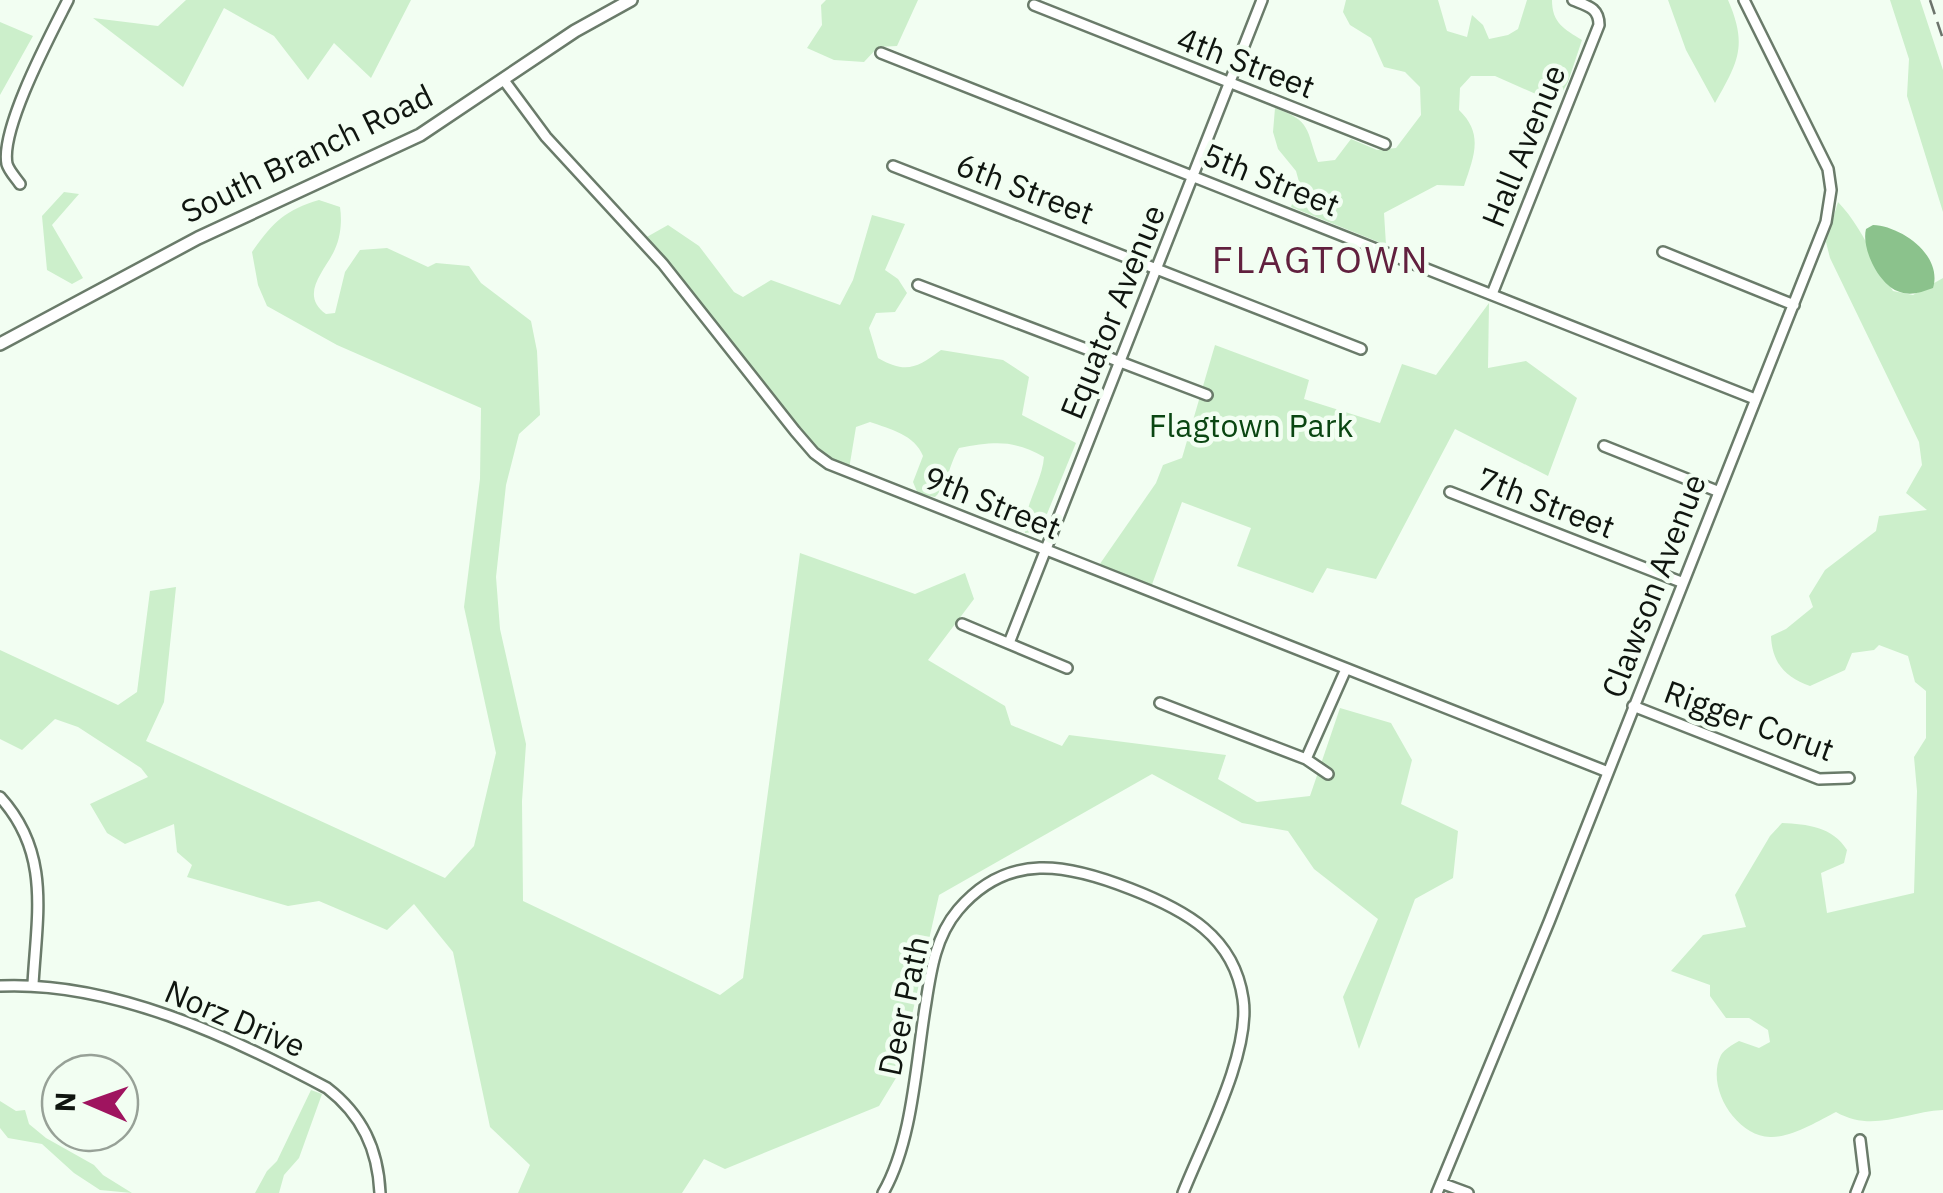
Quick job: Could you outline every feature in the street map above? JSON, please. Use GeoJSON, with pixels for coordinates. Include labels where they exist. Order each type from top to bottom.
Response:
{"type":"FeatureCollection","features":[{"type":"Feature","properties":{"kind":"street"},"geometry":{"type":"LineString","coordinates":[[20,184],[6,163],[10,117],[68,0]]}},
{"type":"Feature","properties":{"kind":"street","name":"South Branch Road"},"geometry":{"type":"LineString","coordinates":[[0,344],[198,238],[408,140],[631,0]]}},
{"type":"Feature","properties":{"kind":"street","name":"Equator Avenue"},"geometry":{"type":"LineString","coordinates":[[1009,642],[1262,0]]}},
{"type":"Feature","properties":{"kind":"street","name":"Hall Avenue"},"geometry":{"type":"LineString","coordinates":[[1492,294],[1599,25],[1599,15],[1593,8],[1573,0]]}},
{"type":"Feature","properties":{"kind":"street","name":"Clawson Avenue"},"geometry":{"type":"LineString","coordinates":[[1439,1188],[1826,222],[1831,190],[1828,169],[1744,0]]}},
{"type":"Feature","properties":{"kind":"street","name":"4th Street"},"geometry":{"type":"LineString","coordinates":[[1034,5],[1384,144]]}},
{"type":"Feature","properties":{"kind":"street","name":"5th Street"},"geometry":{"type":"LineString","coordinates":[[881,53],[1755,399]]}},
{"type":"Feature","properties":{"kind":"street","name":"9th Street"},"geometry":{"type":"LineString","coordinates":[[503,79],[546,137],[663,264],[814,453],[845,471],[1045,552],[1608,772]]}},
{"type":"Feature","properties":{"kind":"street","name":"6th Street"},"geometry":{"type":"LineString","coordinates":[[894,166],[1361,348]]}},
{"type":"Feature","properties":{"kind":"street"},"geometry":{"type":"LineString","coordinates":[[1663,252],[1794,305]]}},
{"type":"Feature","properties":{"kind":"street"},"geometry":{"type":"LineString","coordinates":[[918,284],[1207,396]]}},
{"type":"Feature","properties":{"kind":"street"},"geometry":{"type":"LineString","coordinates":[[1604,446],[1718,491]]}},
{"type":"Feature","properties":{"kind":"street","name":"7th Street"},"geometry":{"type":"LineString","coordinates":[[1450,492],[1681,582]]}},
{"type":"Feature","properties":{"kind":"street"},"geometry":{"type":"LineString","coordinates":[[962,624],[1066,668]]}},
{"type":"Feature","properties":{"kind":"street"},"geometry":{"type":"LineString","coordinates":[[1306,759],[1346,669]]}},
{"type":"Feature","properties":{"kind":"street"},"geometry":{"type":"LineString","coordinates":[[1160,702],[1306,759],[1328,774]]}},
{"type":"Feature","properties":{"kind":"street","name":"Rigger Corut"},"geometry":{"type":"LineString","coordinates":[[1633,706],[1819,779],[1849,778]]}},
{"type":"Feature","properties":{"kind":"street"},"geometry":{"type":"LineString","coordinates":[[0,797],[22,824],[37,862],[33,984]]}},
{"type":"Feature","properties":{"kind":"street","name":"Deer Path"},"geometry":{"type":"LineString","coordinates":[[883,1193],[902,1148],[930,975],[940,938],[956,911],[982,888],[1018,872],[1054,866],[1098,876],[1191,916],[1216,938],[1235,969],[1243,998],[1243,1035],[1182,1193]]}},
{"type":"Feature","properties":{"kind":"street","name":"Norz Drive"},"geometry":{"type":"LineString","coordinates":[[0,986],[33,984],[87,992],[152,1010],[327,1088],[352,1110],[371,1142],[380,1193]]}},
{"type":"Feature","properties":{"kind":"street"},"geometry":{"type":"LineString","coordinates":[[1856,1193],[1864,1173],[1860,1140]]}},
{"type":"Feature","properties":{"kind":"street"},"geometry":{"type":"LineString","coordinates":[[1439,1188],[1468,1193]]}},
{"type":"Feature","properties":{"kind":"green space"},"geometry":{"type":"Polygon","coordinates":[[[186,0],[411,0],[371,78],[334,43],[308,80],[274,36],[224,8],[183,87],[93,18],[158,26],[186,0]]]}},
{"type":"Feature","properties":{"kind":"green space"},"geometry":{"type":"Polygon","coordinates":[[[826,0],[918,0],[897,46],[878,47],[864,62],[834,60],[807,48],[822,25],[821,5],[826,0]]]}},
{"type":"Feature","properties":{"kind":"green space"},"geometry":{"type":"Polygon","coordinates":[[[1346,0],[1438,0],[1447,31],[1467,37],[1472,15],[1483,25],[1489,39],[1518,29],[1527,0],[1552,0],[1557,20],[1582,40],[1568,82],[1556,103],[1495,76],[1471,76],[1460,88],[1459,110],[1472,128],[1475,146],[1464,186],[1437,185],[1384,213],[1386,245],[1291,207],[1299,182],[1296,171],[1278,149],[1273,132],[1275,108],[1296,117],[1306,128],[1318,162],[1335,160],[1351,139],[1377,150],[1396,148],[1421,115],[1420,87],[1405,72],[1384,67],[1371,38],[1350,25],[1343,12],[1346,0]]]}},
{"type":"Feature","properties":{"kind":"green space"},"geometry":{"type":"Polygon","coordinates":[[[1668,0],[1728,0],[1738,30],[1738,53],[1715,103],[1686,50],[1668,0]]]}},
{"type":"Feature","properties":{"kind":"green space"},"geometry":{"type":"Polygon","coordinates":[[[1890,0],[1920,0],[1943,70],[1943,212],[1907,96],[1909,59],[1890,0]]]}},
{"type":"Feature","properties":{"kind":"green space"},"geometry":{"type":"Polygon","coordinates":[[[0,22],[33,36],[0,95],[0,22]]]}},
{"type":"Feature","properties":{"kind":"green space"},"geometry":{"type":"Polygon","coordinates":[[[64,192],[79,194],[52,225],[83,278],[72,284],[47,270],[42,216],[64,192]]]}},
{"type":"Feature","properties":{"kind":"green space"},"geometry":{"type":"Polygon","coordinates":[[[319,200],[340,207],[341,212],[337,244],[314,290],[318,306],[326,314],[335,313],[345,272],[360,250],[387,248],[428,267],[436,263],[469,266],[481,283],[531,321],[537,351],[540,415],[519,434],[506,485],[496,577],[500,629],[526,744],[523,901],[720,995],[743,978],[800,553],[915,594],[965,573],[974,599],[928,660],[1005,706],[1011,725],[1062,746],[1069,735],[1226,755],[1218,779],[1257,802],[1310,796],[1340,708],[1391,723],[1412,760],[1401,804],[1458,831],[1453,878],[1415,899],[1359,1049],[1343,997],[1378,919],[1314,869],[1288,831],[1242,823],[1152,774],[939,895],[899,1073],[879,1106],[725,1169],[704,1159],[682,1193],[518,1193],[530,1165],[490,1127],[453,952],[414,904],[387,930],[319,901],[288,906],[187,877],[192,865],[177,852],[174,824],[125,844],[107,833],[90,804],[148,777],[141,768],[78,727],[55,719],[22,750],[0,739],[0,650],[118,705],[137,692],[150,591],[176,587],[164,702],[146,741],[445,878],[474,846],[496,753],[464,607],[480,479],[481,408],[337,345],[267,306],[258,285],[252,252],[280,219],[319,200]]]}},
{"type":"Feature","properties":{"kind":"green space"},"geometry":{"type":"Polygon","coordinates":[[[1838,202],[1893,291],[1913,295],[1943,278],[1943,1110],[1876,1121],[1836,1112],[1795,1132],[1770,1137],[1757,1135],[1735,1119],[1717,1081],[1717,1068],[1725,1051],[1739,1041],[1759,1048],[1770,1042],[1768,1030],[1749,1018],[1726,1018],[1710,996],[1710,985],[1671,971],[1703,935],[1746,927],[1735,895],[1782,823],[1827,832],[1847,850],[1844,863],[1821,873],[1827,913],[1914,893],[1914,757],[1926,738],[1926,691],[1915,682],[1908,656],[1879,645],[1874,650],[1852,653],[1845,670],[1810,686],[1782,668],[1772,646],[1771,636],[1813,607],[1809,596],[1825,570],[1876,531],[1879,516],[1927,510],[1906,493],[1922,465],[1919,442],[1830,258],[1826,242],[1838,202]]]}},
{"type":"Feature","properties":{"kind":"green space"},"geometry":{"type":"Polygon","coordinates":[[[872,215],[905,224],[885,270],[898,279],[907,293],[895,312],[876,313],[869,328],[878,358],[911,367],[941,350],[1003,360],[1029,377],[1022,415],[1076,443],[1040,531],[1025,533],[1025,524],[1044,457],[1022,447],[993,443],[959,448],[935,497],[918,494],[913,482],[923,456],[919,449],[908,438],[886,427],[870,422],[856,427],[849,469],[830,461],[814,448],[645,238],[668,225],[699,246],[734,292],[743,297],[771,280],[840,305],[853,280],[872,215]]]}},
{"type":"Feature","properties":{"kind":"green space","name":"Flagtown Park"},"geometry":{"type":"Polygon","coordinates":[[[1489,303],[1488,368],[1526,361],[1577,398],[1548,476],[1455,429],[1376,579],[1327,568],[1313,593],[1237,566],[1251,528],[1182,502],[1150,590],[1095,571],[1156,483],[1163,465],[1182,458],[1215,345],[1309,380],[1304,399],[1380,423],[1402,364],[1436,375],[1489,303]]]}},
{"type":"Feature","properties":{"kind":"green space"},"geometry":{"type":"Polygon","coordinates":[[[311,1090],[322,1094],[299,1158],[284,1175],[279,1193],[255,1193],[277,1161],[311,1090]]]}},
{"type":"Feature","properties":{"kind":"green space"},"geometry":{"type":"Polygon","coordinates":[[[0,1101],[16,1111],[25,1110],[29,1124],[40,1133],[40,1144],[8,1138],[0,1128],[0,1101]]]}},
{"type":"Feature","properties":{"kind":"green space"},"geometry":{"type":"Polygon","coordinates":[[[52,1153],[73,1153],[132,1193],[100,1190],[52,1153]]]}},
{"type":"Feature","properties":{"kind":"shaded area"},"geometry":{"type":"Polygon","coordinates":[[[1873,225],[1907,237],[1926,254],[1932,264],[1933,288],[1904,293],[1885,282],[1866,246],[1866,229],[1873,225]]]}},
{"type":"Feature","properties":{"kind":"railway"},"geometry":{"type":"LineString","coordinates":[[1930,0],[1943,39]]}},
{"type":"Feature","properties":{"kind":"district","name":"FLAGTOWN"},"geometry":{"type":"Point","coordinates":[1321,260]}}]}
